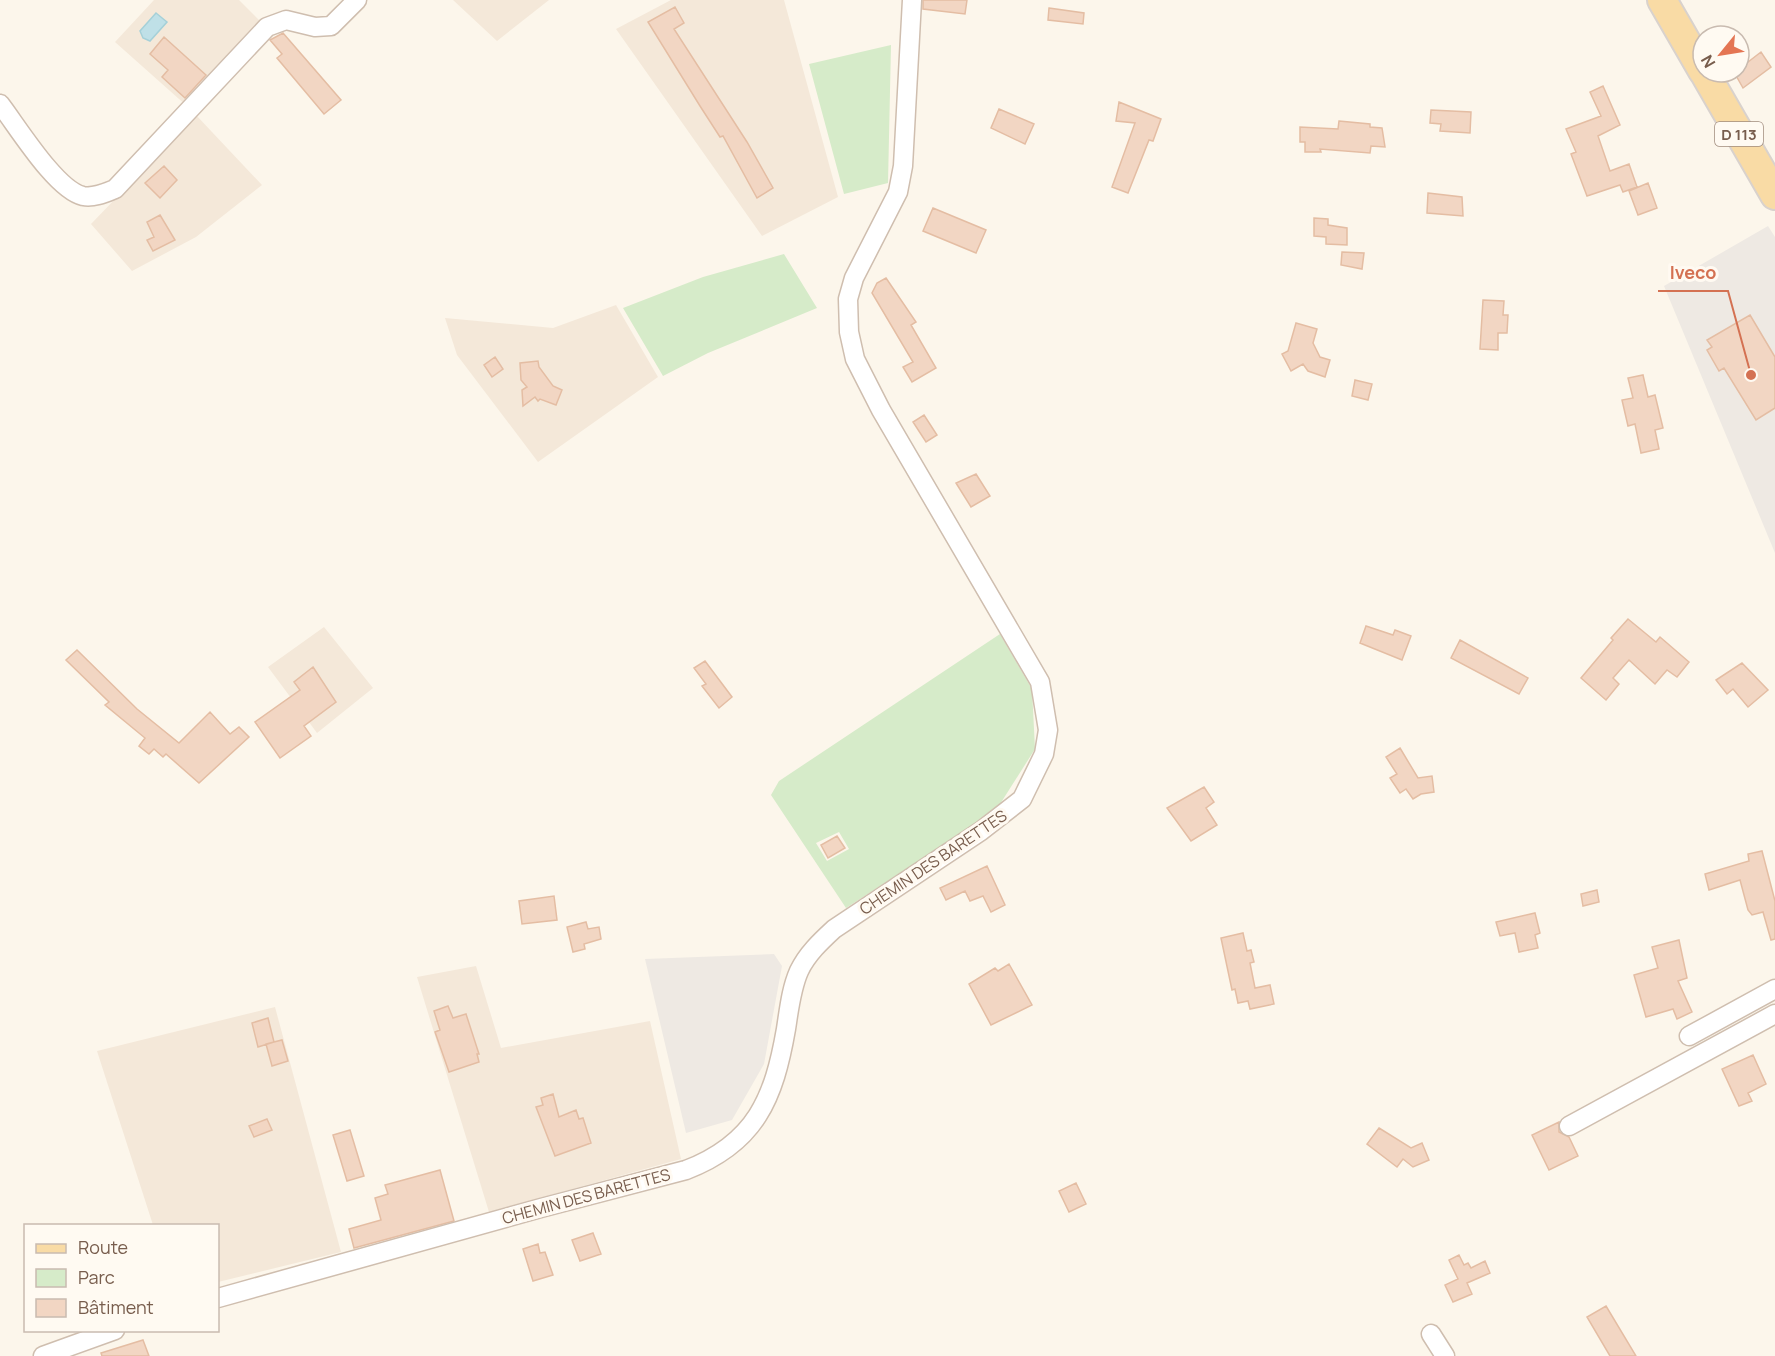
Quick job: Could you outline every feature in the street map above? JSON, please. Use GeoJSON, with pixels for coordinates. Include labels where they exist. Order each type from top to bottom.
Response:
{"type":"FeatureCollection","features":[{"type":"Feature","properties":{"kind":"main road","name":"D 113"},"geometry":{"type":"LineString","coordinates":[[1662,0],[1691,50]]}},
{"type":"Feature","properties":{"kind":"main road","name":"D 113"},"geometry":{"type":"LineString","coordinates":[[1711,84],[1775,195]]}},
{"type":"Feature","properties":{"kind":"street"},"geometry":{"type":"LineString","coordinates":[[0,104],[65,185],[83,196],[101,195],[115,189],[267,27],[286,20],[315,27],[332,26],[357,0]]}},
{"type":"Feature","properties":{"kind":"street","name":"CHEMIN DES BARETTES"},"geometry":{"type":"LineString","coordinates":[[219,1298],[686,1170],[709,1161],[729,1148],[762,1110],[780,1063],[792,992],[800,970],[813,948],[834,929],[989,826],[1022,800],[1044,754],[1048,730],[1040,682],[881,410],[855,359],[849,332],[848,299],[854,278],[898,192],[903,166],[912,0]]}},
{"type":"Feature","properties":{"kind":"street"},"geometry":{"type":"LineString","coordinates":[[1689,1036],[1775,989]]}},
{"type":"Feature","properties":{"kind":"street"},"geometry":{"type":"LineString","coordinates":[[1569,1126],[1775,1014]]}},
{"type":"Feature","properties":{"kind":"street"},"geometry":{"type":"LineString","coordinates":[[43,1356],[110,1332]]}},
{"type":"Feature","properties":{"kind":"street"},"geometry":{"type":"LineString","coordinates":[[1431,1334],[1445,1356]]}},
{"type":"Feature","properties":{"kind":"shaded area"},"geometry":{"type":"Polygon","coordinates":[[[154,0],[239,0],[263,24],[188,107],[115,42],[154,0]]]}},
{"type":"Feature","properties":{"kind":"shaded area"},"geometry":{"type":"Polygon","coordinates":[[[453,0],[549,0],[497,41],[453,0]]]}},
{"type":"Feature","properties":{"kind":"shaded area"},"geometry":{"type":"Polygon","coordinates":[[[671,0],[784,0],[838,197],[762,236],[616,29],[671,0]]]}},
{"type":"Feature","properties":{"kind":"shaded area"},"geometry":{"type":"Polygon","coordinates":[[[196,115],[262,185],[196,237],[132,271],[91,224],[196,115]]]}},
{"type":"Feature","properties":{"kind":"shaded area"},"geometry":{"type":"Polygon","coordinates":[[[1768,226],[1775,237],[1775,553],[1664,286],[1768,226]]]}},
{"type":"Feature","properties":{"kind":"shaded area"},"geometry":{"type":"Polygon","coordinates":[[[616,305],[658,377],[538,462],[457,355],[445,318],[553,328],[616,305]]]}},
{"type":"Feature","properties":{"kind":"shaded area"},"geometry":{"type":"Polygon","coordinates":[[[324,627],[373,688],[317,733],[268,667],[324,627]]]}},
{"type":"Feature","properties":{"kind":"shaded area"},"geometry":{"type":"Polygon","coordinates":[[[774,954],[782,966],[764,1064],[732,1120],[686,1133],[645,959],[774,954]]]}},
{"type":"Feature","properties":{"kind":"shaded area"},"geometry":{"type":"Polygon","coordinates":[[[476,966],[501,1048],[650,1021],[681,1159],[489,1212],[417,977],[476,966]]]}},
{"type":"Feature","properties":{"kind":"shaded area"},"geometry":{"type":"Polygon","coordinates":[[[275,1007],[341,1252],[219,1282],[219,1224],[153,1224],[97,1051],[275,1007]]]}},
{"type":"Feature","properties":{"kind":"green space"},"geometry":{"type":"Polygon","coordinates":[[[891,45],[888,183],[844,194],[809,64],[891,45]]]}},
{"type":"Feature","properties":{"kind":"green space"},"geometry":{"type":"Polygon","coordinates":[[[784,254],[817,308],[708,353],[663,376],[623,308],[703,277],[784,254]]]}},
{"type":"Feature","properties":{"kind":"green space"},"geometry":{"type":"Polygon","coordinates":[[[1000,634],[1032,689],[1035,749],[995,812],[846,908],[771,795],[779,781],[1000,634]],[[839,832],[816,843],[827,861],[849,849],[839,832]]]}},
{"type":"Feature","properties":{"kind":"water"},"geometry":{"type":"Polygon","coordinates":[[[156,13],[167,22],[150,41],[143,38],[140,31],[156,13]]]}},
{"type":"Feature","properties":{"kind":"building"},"geometry":{"type":"Polygon","coordinates":[[[923,0],[967,0],[965,14],[923,9],[923,0]]]}},
{"type":"Feature","properties":{"kind":"building"},"geometry":{"type":"Polygon","coordinates":[[[675,7],[684,23],[674,29],[747,142],[773,188],[757,198],[723,136],[720,137],[648,22],[675,7]]]}},
{"type":"Feature","properties":{"kind":"building"},"geometry":{"type":"Polygon","coordinates":[[[1049,8],[1084,13],[1083,24],[1048,20],[1049,8]]]}},
{"type":"Feature","properties":{"kind":"building"},"geometry":{"type":"Polygon","coordinates":[[[283,33],[341,100],[324,114],[277,58],[282,54],[270,40],[283,33]]]}},
{"type":"Feature","properties":{"kind":"building"},"geometry":{"type":"Polygon","coordinates":[[[164,37],[206,75],[185,98],[162,77],[168,70],[150,54],[164,37]]]}},
{"type":"Feature","properties":{"kind":"building"},"geometry":{"type":"Polygon","coordinates":[[[1761,52],[1771,67],[1751,82],[1751,60],[1761,52]]]}},
{"type":"Feature","properties":{"kind":"building"},"geometry":{"type":"Polygon","coordinates":[[[1603,86],[1620,125],[1598,136],[1610,171],[1629,164],[1637,187],[1623,192],[1620,185],[1587,196],[1571,154],[1576,152],[1566,129],[1601,116],[1590,92],[1603,86]]]}},
{"type":"Feature","properties":{"kind":"building"},"geometry":{"type":"Polygon","coordinates":[[[1119,102],[1161,119],[1153,141],[1149,140],[1128,193],[1112,187],[1135,123],[1116,121],[1119,102]]]}},
{"type":"Feature","properties":{"kind":"building"},"geometry":{"type":"Polygon","coordinates":[[[999,109],[1034,124],[1025,144],[991,128],[999,109]]]}},
{"type":"Feature","properties":{"kind":"building"},"geometry":{"type":"Polygon","coordinates":[[[1431,110],[1471,112],[1470,133],[1440,131],[1441,124],[1430,123],[1431,110]]]}},
{"type":"Feature","properties":{"kind":"building"},"geometry":{"type":"Polygon","coordinates":[[[1339,121],[1370,124],[1370,127],[1382,128],[1385,147],[1371,146],[1370,153],[1320,149],[1321,152],[1305,152],[1305,142],[1300,142],[1300,127],[1338,129],[1339,121]]]}},
{"type":"Feature","properties":{"kind":"building"},"geometry":{"type":"Polygon","coordinates":[[[164,166],[177,180],[160,198],[145,183],[164,166]]]}},
{"type":"Feature","properties":{"kind":"building"},"geometry":{"type":"Polygon","coordinates":[[[1648,183],[1657,208],[1638,215],[1629,191],[1648,183]]]}},
{"type":"Feature","properties":{"kind":"building"},"geometry":{"type":"Polygon","coordinates":[[[1428,193],[1462,197],[1463,216],[1427,213],[1428,193]]]}},
{"type":"Feature","properties":{"kind":"building"},"geometry":{"type":"Polygon","coordinates":[[[933,208],[986,230],[976,253],[923,231],[933,208]]]}},
{"type":"Feature","properties":{"kind":"building"},"geometry":{"type":"Polygon","coordinates":[[[160,215],[175,240],[153,251],[147,240],[154,237],[147,222],[160,215]]]}},
{"type":"Feature","properties":{"kind":"building"},"geometry":{"type":"Polygon","coordinates":[[[1314,218],[1328,219],[1328,225],[1347,228],[1347,245],[1326,244],[1326,237],[1314,236],[1314,218]]]}},
{"type":"Feature","properties":{"kind":"building"},"geometry":{"type":"Polygon","coordinates":[[[1342,252],[1364,253],[1362,269],[1341,265],[1342,252]]]}},
{"type":"Feature","properties":{"kind":"building"},"geometry":{"type":"Polygon","coordinates":[[[886,278],[916,322],[911,325],[936,368],[912,382],[903,367],[913,362],[872,293],[877,283],[886,278]]]}},
{"type":"Feature","properties":{"kind":"building"},"geometry":{"type":"Polygon","coordinates":[[[1483,300],[1504,301],[1503,315],[1508,315],[1507,333],[1498,333],[1498,350],[1480,349],[1483,300]]]}},
{"type":"Feature","properties":{"kind":"building"},"geometry":{"type":"Polygon","coordinates":[[[1750,315],[1775,357],[1775,408],[1756,420],[1724,368],[1719,371],[1707,350],[1712,347],[1707,340],[1750,315]]]}},
{"type":"Feature","properties":{"kind":"building"},"geometry":{"type":"Polygon","coordinates":[[[1296,323],[1317,329],[1313,343],[1320,357],[1330,360],[1325,377],[1308,371],[1303,364],[1291,371],[1282,354],[1288,351],[1296,323]]]}},
{"type":"Feature","properties":{"kind":"building"},"geometry":{"type":"Polygon","coordinates":[[[495,357],[503,369],[492,377],[484,365],[495,357]]]}},
{"type":"Feature","properties":{"kind":"building"},"geometry":{"type":"Polygon","coordinates":[[[538,361],[539,367],[553,386],[562,390],[556,405],[540,399],[538,401],[535,397],[523,406],[522,390],[527,387],[521,380],[520,363],[538,361]]]}},
{"type":"Feature","properties":{"kind":"building"},"geometry":{"type":"Polygon","coordinates":[[[1643,375],[1648,397],[1655,395],[1663,428],[1655,430],[1659,449],[1641,453],[1635,424],[1628,426],[1622,400],[1633,398],[1628,378],[1643,375]]]}},
{"type":"Feature","properties":{"kind":"building"},"geometry":{"type":"Polygon","coordinates":[[[1355,380],[1372,384],[1368,400],[1352,396],[1355,380]]]}},
{"type":"Feature","properties":{"kind":"building"},"geometry":{"type":"Polygon","coordinates":[[[924,415],[937,435],[926,442],[913,422],[924,415]]]}},
{"type":"Feature","properties":{"kind":"building"},"geometry":{"type":"Polygon","coordinates":[[[976,474],[990,496],[971,507],[956,483],[976,474]]]}},
{"type":"Feature","properties":{"kind":"building"},"geometry":{"type":"Polygon","coordinates":[[[1628,619],[1656,642],[1660,637],[1689,662],[1677,677],[1667,670],[1655,684],[1629,660],[1613,678],[1619,684],[1606,700],[1581,678],[1628,619]]]}},
{"type":"Feature","properties":{"kind":"building"},"geometry":{"type":"Polygon","coordinates":[[[1366,626],[1393,635],[1395,630],[1411,636],[1402,660],[1360,643],[1366,626]]]}},
{"type":"Feature","properties":{"kind":"building"},"geometry":{"type":"Polygon","coordinates":[[[1460,640],[1528,678],[1519,694],[1451,658],[1460,640]]]}},
{"type":"Feature","properties":{"kind":"building"},"geometry":{"type":"Polygon","coordinates":[[[77,650],[137,709],[179,743],[210,712],[230,734],[239,727],[249,737],[199,783],[166,754],[163,757],[154,749],[149,754],[139,746],[145,738],[105,705],[109,702],[66,660],[77,650]]]}},
{"type":"Feature","properties":{"kind":"building"},"geometry":{"type":"Polygon","coordinates":[[[705,661],[732,697],[719,708],[702,686],[706,684],[694,668],[705,661]]]}},
{"type":"Feature","properties":{"kind":"building"},"geometry":{"type":"Polygon","coordinates":[[[1742,663],[1768,690],[1748,707],[1733,689],[1727,694],[1716,680],[1742,663]]]}},
{"type":"Feature","properties":{"kind":"building"},"geometry":{"type":"Polygon","coordinates":[[[313,667],[336,702],[304,726],[311,736],[280,758],[255,722],[300,690],[294,682],[313,667]]]}},
{"type":"Feature","properties":{"kind":"building"},"geometry":{"type":"Polygon","coordinates":[[[1400,748],[1418,778],[1432,776],[1434,792],[1421,794],[1413,799],[1406,789],[1400,793],[1390,778],[1397,774],[1386,757],[1400,748]]]}},
{"type":"Feature","properties":{"kind":"building"},"geometry":{"type":"Polygon","coordinates":[[[1204,787],[1214,802],[1206,808],[1217,825],[1191,841],[1167,808],[1204,787]]]}},
{"type":"Feature","properties":{"kind":"building"},"geometry":{"type":"Polygon","coordinates":[[[837,836],[845,848],[828,858],[821,845],[837,836]]]}},
{"type":"Feature","properties":{"kind":"building"},"geometry":{"type":"Polygon","coordinates":[[[1762,851],[1775,901],[1775,939],[1771,940],[1763,912],[1752,915],[1748,910],[1740,880],[1709,890],[1705,874],[1749,861],[1748,854],[1762,851]]]}},
{"type":"Feature","properties":{"kind":"building"},"geometry":{"type":"Polygon","coordinates":[[[987,866],[1005,905],[991,912],[983,896],[970,901],[965,891],[946,900],[940,888],[987,866]]]}},
{"type":"Feature","properties":{"kind":"building"},"geometry":{"type":"Polygon","coordinates":[[[1597,890],[1599,902],[1583,906],[1581,894],[1597,890]]]}},
{"type":"Feature","properties":{"kind":"building"},"geometry":{"type":"Polygon","coordinates":[[[554,896],[557,920],[522,924],[519,901],[554,896]]]}},
{"type":"Feature","properties":{"kind":"building"},"geometry":{"type":"Polygon","coordinates":[[[1535,913],[1540,933],[1535,935],[1538,948],[1519,952],[1515,933],[1500,936],[1496,922],[1535,913]]]}},
{"type":"Feature","properties":{"kind":"building"},"geometry":{"type":"Polygon","coordinates":[[[586,922],[588,929],[599,927],[601,939],[584,944],[585,949],[573,952],[567,927],[586,922]]]}},
{"type":"Feature","properties":{"kind":"building"},"geometry":{"type":"Polygon","coordinates":[[[1243,933],[1247,951],[1251,950],[1254,962],[1250,963],[1255,988],[1270,985],[1274,1004],[1250,1009],[1248,1001],[1238,1003],[1235,989],[1232,990],[1221,938],[1243,933]]]}},
{"type":"Feature","properties":{"kind":"building"},"geometry":{"type":"Polygon","coordinates":[[[1679,940],[1687,978],[1678,981],[1692,1012],[1677,1019],[1673,1009],[1646,1017],[1634,975],[1658,968],[1652,947],[1679,940]]]}},
{"type":"Feature","properties":{"kind":"building"},"geometry":{"type":"Polygon","coordinates":[[[1009,964],[1032,1005],[991,1025],[969,984],[995,968],[998,971],[1009,964]]]}},
{"type":"Feature","properties":{"kind":"building"},"geometry":{"type":"Polygon","coordinates":[[[448,1006],[453,1018],[466,1014],[479,1054],[477,1054],[479,1062],[449,1072],[435,1032],[440,1030],[434,1011],[448,1006]]]}},
{"type":"Feature","properties":{"kind":"building"},"geometry":{"type":"Polygon","coordinates":[[[268,1018],[274,1042],[258,1047],[252,1023],[268,1018]]]}},
{"type":"Feature","properties":{"kind":"building"},"geometry":{"type":"Polygon","coordinates":[[[282,1040],[288,1061],[272,1066],[266,1044],[282,1040]]]}},
{"type":"Feature","properties":{"kind":"building"},"geometry":{"type":"Polygon","coordinates":[[[1753,1055],[1766,1084],[1748,1093],[1752,1101],[1739,1106],[1722,1069],[1753,1055]]]}},
{"type":"Feature","properties":{"kind":"building"},"geometry":{"type":"Polygon","coordinates":[[[553,1094],[559,1117],[576,1110],[579,1119],[583,1118],[591,1143],[555,1156],[536,1107],[543,1105],[541,1098],[553,1094]]]}},
{"type":"Feature","properties":{"kind":"building"},"geometry":{"type":"Polygon","coordinates":[[[267,1119],[272,1130],[254,1137],[249,1126],[267,1119]]]}},
{"type":"Feature","properties":{"kind":"building"},"geometry":{"type":"Polygon","coordinates":[[[1559,1122],[1559,1132],[1569,1137],[1578,1156],[1549,1170],[1532,1135],[1559,1122]]]}},
{"type":"Feature","properties":{"kind":"building"},"geometry":{"type":"Polygon","coordinates":[[[1379,1128],[1411,1148],[1422,1143],[1429,1160],[1413,1167],[1403,1159],[1397,1167],[1367,1144],[1379,1128]]]}},
{"type":"Feature","properties":{"kind":"building"},"geometry":{"type":"Polygon","coordinates":[[[350,1130],[364,1176],[347,1181],[333,1135],[350,1130]]]}},
{"type":"Feature","properties":{"kind":"building"},"geometry":{"type":"Polygon","coordinates":[[[440,1170],[454,1221],[354,1248],[349,1229],[381,1220],[375,1198],[388,1194],[385,1185],[440,1170]]]}},
{"type":"Feature","properties":{"kind":"building"},"geometry":{"type":"Polygon","coordinates":[[[1076,1183],[1086,1204],[1069,1212],[1059,1191],[1076,1183]]]}},
{"type":"Feature","properties":{"kind":"building"},"geometry":{"type":"Polygon","coordinates":[[[593,1233],[601,1254],[580,1261],[572,1240],[593,1233]]]}},
{"type":"Feature","properties":{"kind":"building"},"geometry":{"type":"Polygon","coordinates":[[[538,1244],[540,1253],[545,1252],[553,1275],[533,1281],[523,1249],[538,1244]]]}},
{"type":"Feature","properties":{"kind":"building"},"geometry":{"type":"Polygon","coordinates":[[[1459,1255],[1464,1265],[1468,1263],[1471,1268],[1485,1261],[1490,1273],[1467,1283],[1472,1294],[1453,1302],[1445,1285],[1458,1279],[1449,1260],[1459,1255]]]}},
{"type":"Feature","properties":{"kind":"building"},"geometry":{"type":"Polygon","coordinates":[[[1606,1306],[1636,1356],[1610,1356],[1587,1317],[1606,1306]]]}},
{"type":"Feature","properties":{"kind":"building"},"geometry":{"type":"Polygon","coordinates":[[[143,1340],[149,1356],[102,1356],[101,1353],[143,1340]]]}},
{"type":"Feature","properties":{"kind":"place","name":"Iveco"},"geometry":{"type":"Point","coordinates":[1751,375]}}]}
